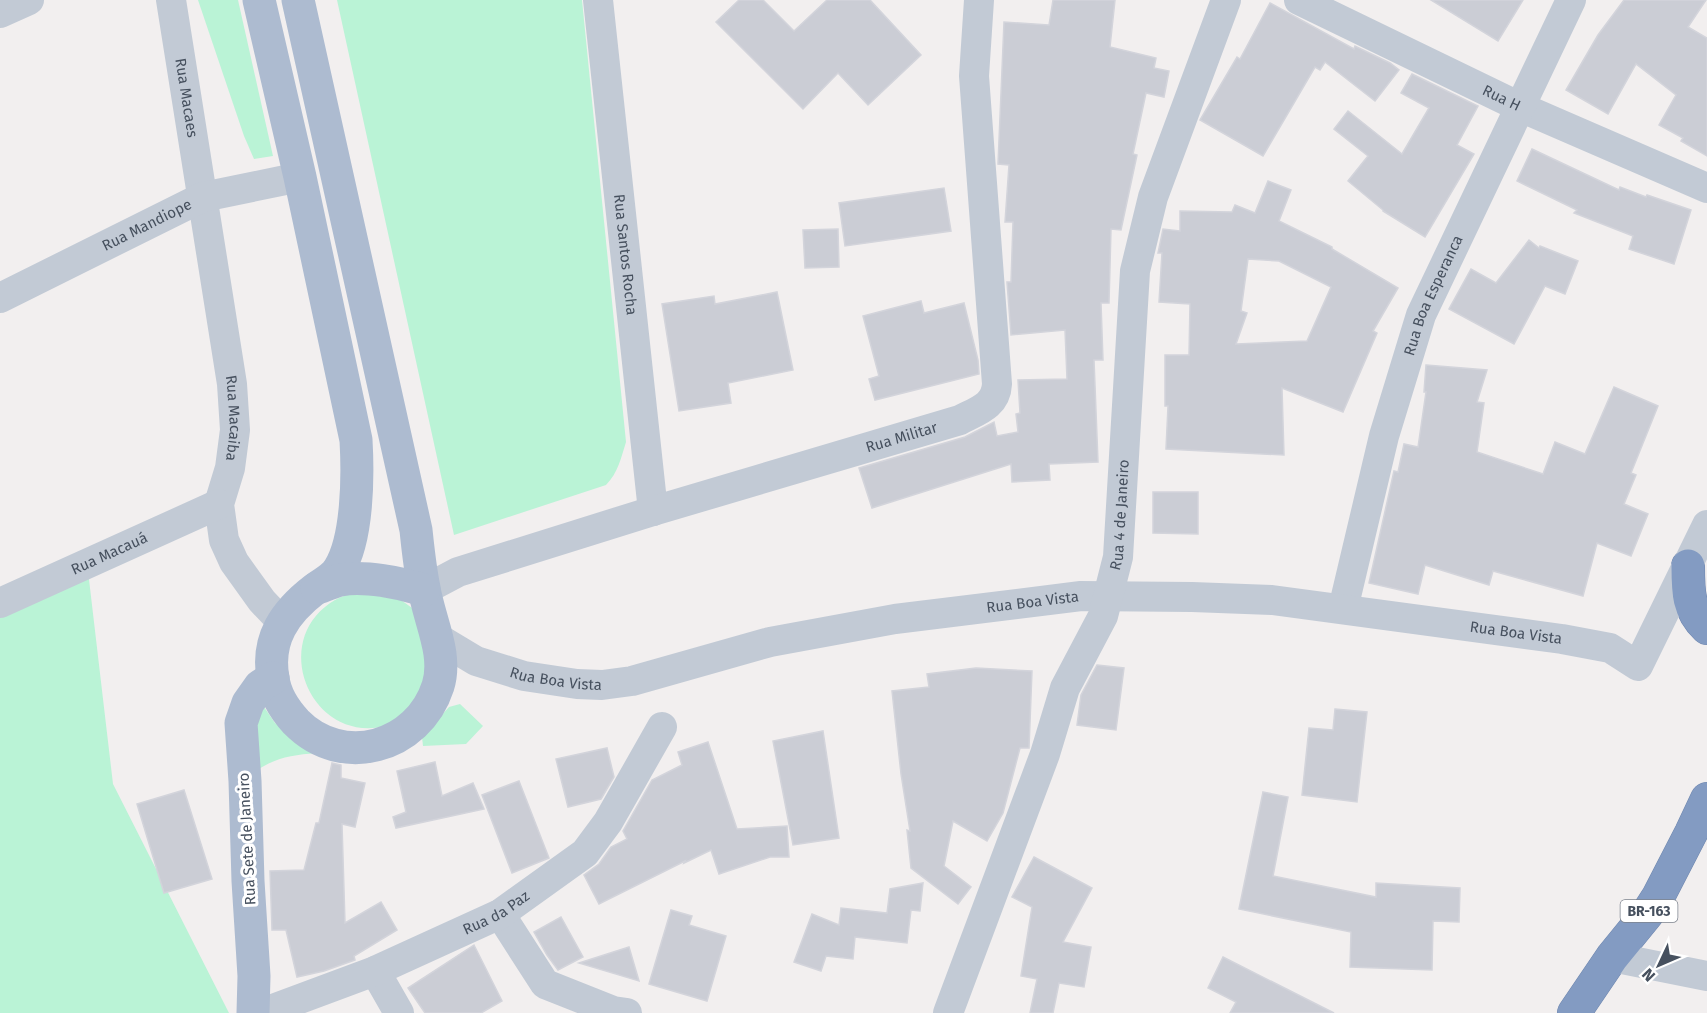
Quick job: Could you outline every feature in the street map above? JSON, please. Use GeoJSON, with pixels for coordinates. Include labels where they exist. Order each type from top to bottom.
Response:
{"type":"FeatureCollection","features":[{"type":"Feature","properties":{"kind":"highway"},"geometry":{"type":"LineString","coordinates":[[1688,566],[1690,604],[1707,628]]}},
{"type":"Feature","properties":{"kind":"highway","name":"BR-163"},"geometry":{"type":"LineString","coordinates":[[1574,1013],[1612,957],[1658,897],[1707,799]]}},
{"type":"Feature","properties":{"kind":"main road"},"geometry":{"type":"LineString","coordinates":[[259,0],[300,177],[356,440],[357,464],[357,490],[351,541],[340,568],[332,578],[314,589],[282,622],[273,647],[274,686],[286,711],[305,731],[330,744],[358,748],[385,743],[409,730],[428,710],[438,684],[441,657],[424,590],[416,530],[298,0]]}},
{"type":"Feature","properties":{"kind":"main road"},"geometry":{"type":"LineString","coordinates":[[314,589],[341,580],[369,580],[400,583],[424,590]]}},
{"type":"Feature","properties":{"kind":"main road","name":"Rua Sete de Janeiro"},"geometry":{"type":"LineString","coordinates":[[253,1013],[254,976],[241,723],[248,703],[260,686],[273,678]]}},
{"type":"Feature","properties":{"kind":"street"},"geometry":{"type":"LineString","coordinates":[[0,13],[29,0]]}},
{"type":"Feature","properties":{"kind":"street","name":"Rua Macaes"},"geometry":{"type":"LineString","coordinates":[[171,0],[203,197]]}},
{"type":"Feature","properties":{"kind":"street","name":"Rua Santos Rocha"},"geometry":{"type":"LineString","coordinates":[[598,0],[653,511]]}},
{"type":"Feature","properties":{"kind":"street","name":"Rua Militar"},"geometry":{"type":"LineString","coordinates":[[424,590],[458,572],[653,511],[960,420],[984,409],[993,399],[997,384],[974,76],[980,0]]}},
{"type":"Feature","properties":{"kind":"street","name":"Rua 4 de Janeiro"},"geometry":{"type":"LineString","coordinates":[[948,1013],[1046,754],[1065,688],[1103,616],[1109,597],[1118,557],[1136,271],[1154,197],[1226,0]]}},
{"type":"Feature","properties":{"kind":"street","name":"Rua H"},"geometry":{"type":"LineString","coordinates":[[1299,0],[1520,107],[1707,188]]}},
{"type":"Feature","properties":{"kind":"street","name":"Rua Boa Esperanca"},"geometry":{"type":"LineString","coordinates":[[1343,609],[1384,436],[1421,315],[1571,0]]}},
{"type":"Feature","properties":{"kind":"street","name":"Rua Mandiope"},"geometry":{"type":"LineString","coordinates":[[0,298],[203,197],[300,177]]}},
{"type":"Feature","properties":{"kind":"street","name":"Rua Macaiba"},"geometry":{"type":"LineString","coordinates":[[203,197],[232,384],[235,430],[230,468],[219,504],[224,540],[234,562],[262,601],[282,622]]}},
{"type":"Feature","properties":{"kind":"street","name":"Rua Macauá"},"geometry":{"type":"LineString","coordinates":[[0,603],[219,504]]}},
{"type":"Feature","properties":{"kind":"street"},"geometry":{"type":"LineString","coordinates":[[1688,566],[1707,525]]}},
{"type":"Feature","properties":{"kind":"street","name":"Rua Boa Vista"},"geometry":{"type":"LineString","coordinates":[[436,637],[476,661],[524,676],[577,684],[602,685],[632,681],[770,642],[895,619],[1081,596],[1192,597],[1272,600],[1590,644],[1610,648],[1638,666],[1688,566]]}},
{"type":"Feature","properties":{"kind":"street","name":"Rua da Paz"},"geometry":{"type":"LineString","coordinates":[[262,1013],[375,970],[500,914],[585,853],[608,822],[662,727]]}},
{"type":"Feature","properties":{"kind":"street"},"geometry":{"type":"LineString","coordinates":[[500,914],[544,984],[613,1011],[627,1013]]}},
{"type":"Feature","properties":{"kind":"street"},"geometry":{"type":"LineString","coordinates":[[1612,957],[1707,976]]}},
{"type":"Feature","properties":{"kind":"street"},"geometry":{"type":"LineString","coordinates":[[375,970],[399,1013]]}},
{"type":"Feature","properties":{"kind":"green space"},"geometry":{"type":"Polygon","coordinates":[[[198,0],[238,0],[273,156],[254,159],[198,0]]]}},
{"type":"Feature","properties":{"kind":"green space"},"geometry":{"type":"Polygon","coordinates":[[[337,0],[582,0],[626,442],[616,470],[606,485],[454,535],[337,0]]]}},
{"type":"Feature","properties":{"kind":"green space"},"geometry":{"type":"Polygon","coordinates":[[[88,571],[113,784],[229,1013],[0,1013],[0,612],[88,571]]]}},
{"type":"Feature","properties":{"kind":"green space"},"geometry":{"type":"Polygon","coordinates":[[[357,592],[401,600],[419,613],[431,632],[426,697],[389,725],[362,728],[338,721],[320,706],[307,686],[301,663],[304,640],[314,618],[335,600],[357,592]]]}},
{"type":"Feature","properties":{"kind":"green space"},"geometry":{"type":"Polygon","coordinates":[[[460,704],[483,726],[466,744],[423,746],[422,737],[449,707],[460,704]]]}},
{"type":"Feature","properties":{"kind":"green space"},"geometry":{"type":"Polygon","coordinates":[[[264,707],[275,723],[316,753],[279,759],[259,769],[256,710],[264,707]]]}},
{"type":"Feature","properties":{"kind":"building"},"geometry":{"type":"Polygon","coordinates":[[[739,0],[763,0],[794,31],[827,0],[870,0],[921,55],[868,105],[838,73],[803,109],[716,22],[739,0]]]}},
{"type":"Feature","properties":{"kind":"building"},"geometry":{"type":"Polygon","coordinates":[[[1053,0],[1115,0],[1110,47],[1156,58],[1154,68],[1169,71],[1164,97],[1146,93],[1133,154],[1137,155],[1121,230],[1111,229],[1109,303],[1101,303],[1103,360],[1094,360],[1098,462],[1049,464],[1050,480],[1012,482],[1011,464],[872,508],[859,468],[965,437],[994,422],[997,436],[1018,432],[1016,414],[1020,413],[1018,380],[1067,379],[1065,330],[1011,335],[1007,282],[1011,282],[1013,222],[1005,222],[1009,165],[998,164],[1004,22],[1049,25],[1053,0]]]}},
{"type":"Feature","properties":{"kind":"building"},"geometry":{"type":"Polygon","coordinates":[[[1431,0],[1523,0],[1498,41],[1431,0]]]}},
{"type":"Feature","properties":{"kind":"building"},"geometry":{"type":"Polygon","coordinates":[[[1624,0],[1706,0],[1688,27],[1707,38],[1707,156],[1681,141],[1683,138],[1659,125],[1676,95],[1636,64],[1608,114],[1566,90],[1598,35],[1624,0]]]}},
{"type":"Feature","properties":{"kind":"building"},"geometry":{"type":"Polygon","coordinates":[[[1270,3],[1354,49],[1355,46],[1390,63],[1399,70],[1375,101],[1325,62],[1320,70],[1315,67],[1263,156],[1200,120],[1237,57],[1240,59],[1270,3]]]}},
{"type":"Feature","properties":{"kind":"building"},"geometry":{"type":"Polygon","coordinates":[[[1412,74],[1478,106],[1457,145],[1474,154],[1425,237],[1383,211],[1348,181],[1368,156],[1334,129],[1348,111],[1402,154],[1429,108],[1401,93],[1412,74]]]}},
{"type":"Feature","properties":{"kind":"building"},"geometry":{"type":"Polygon","coordinates":[[[1532,149],[1619,190],[1620,187],[1691,210],[1674,264],[1629,249],[1633,236],[1574,213],[1577,210],[1517,181],[1532,149]]]}},
{"type":"Feature","properties":{"kind":"building"},"geometry":{"type":"Polygon","coordinates":[[[1268,181],[1291,190],[1279,221],[1332,247],[1398,288],[1373,331],[1377,333],[1343,412],[1282,388],[1284,455],[1166,449],[1168,406],[1165,406],[1165,355],[1189,355],[1190,304],[1159,302],[1162,253],[1158,253],[1163,229],[1180,231],[1180,211],[1232,212],[1235,205],[1255,213],[1268,181]],[[1248,259],[1241,311],[1247,313],[1236,344],[1307,341],[1331,287],[1279,261],[1248,259]]]}},
{"type":"Feature","properties":{"kind":"building"},"geometry":{"type":"Polygon","coordinates":[[[944,188],[951,231],[845,246],[839,203],[944,188]]]}},
{"type":"Feature","properties":{"kind":"building"},"geometry":{"type":"Polygon","coordinates":[[[838,229],[839,267],[805,268],[803,230],[838,229]]]}},
{"type":"Feature","properties":{"kind":"building"},"geometry":{"type":"Polygon","coordinates":[[[1529,240],[1539,248],[1540,246],[1578,261],[1565,294],[1545,286],[1514,344],[1449,309],[1471,269],[1496,283],[1529,240]]]}},
{"type":"Feature","properties":{"kind":"building"},"geometry":{"type":"Polygon","coordinates":[[[777,292],[793,370],[728,383],[731,403],[679,411],[662,304],[714,296],[715,304],[777,292]]]}},
{"type":"Feature","properties":{"kind":"building"},"geometry":{"type":"Polygon","coordinates":[[[921,301],[924,313],[964,303],[978,360],[979,374],[875,400],[869,379],[879,376],[863,316],[921,301]]]}},
{"type":"Feature","properties":{"kind":"building"},"geometry":{"type":"Polygon","coordinates":[[[1426,365],[1487,370],[1477,402],[1484,403],[1477,452],[1543,474],[1555,442],[1585,454],[1614,387],[1658,406],[1631,473],[1636,475],[1624,504],[1648,514],[1631,556],[1597,543],[1583,596],[1493,571],[1489,585],[1425,565],[1418,594],[1369,583],[1394,471],[1398,472],[1404,444],[1418,447],[1426,392],[1424,392],[1426,365]]]}},
{"type":"Feature","properties":{"kind":"building"},"geometry":{"type":"Polygon","coordinates":[[[1153,492],[1198,492],[1198,534],[1153,533],[1153,492]]]}},
{"type":"Feature","properties":{"kind":"building"},"geometry":{"type":"Polygon","coordinates":[[[1097,665],[1124,668],[1116,730],[1077,725],[1081,695],[1097,665]]]}},
{"type":"Feature","properties":{"kind":"building"},"geometry":{"type":"Polygon","coordinates":[[[976,668],[1032,671],[1029,748],[1020,748],[1003,813],[987,841],[953,821],[944,866],[971,887],[958,904],[911,868],[907,830],[910,831],[892,691],[929,687],[927,674],[976,668]]]}},
{"type":"Feature","properties":{"kind":"building"},"geometry":{"type":"Polygon","coordinates":[[[1335,709],[1367,712],[1357,802],[1302,795],[1309,728],[1333,730],[1335,709]]]}},
{"type":"Feature","properties":{"kind":"building"},"geometry":{"type":"Polygon","coordinates":[[[823,731],[839,838],[793,845],[773,741],[823,731]]]}},
{"type":"Feature","properties":{"kind":"building"},"geometry":{"type":"Polygon","coordinates":[[[708,742],[737,829],[787,826],[789,857],[770,857],[719,874],[711,850],[599,904],[584,875],[599,864],[611,847],[627,839],[623,831],[652,780],[682,765],[678,752],[708,742]]]}},
{"type":"Feature","properties":{"kind":"building"},"geometry":{"type":"Polygon","coordinates":[[[607,748],[614,777],[601,799],[568,807],[556,759],[607,748]]]}},
{"type":"Feature","properties":{"kind":"building"},"geometry":{"type":"Polygon","coordinates":[[[435,762],[442,796],[473,783],[484,809],[396,828],[393,817],[406,812],[397,771],[435,762]]]}},
{"type":"Feature","properties":{"kind":"building"},"geometry":{"type":"Polygon","coordinates":[[[332,763],[341,765],[341,778],[365,783],[355,827],[342,824],[345,923],[381,902],[397,930],[354,956],[355,960],[324,971],[297,977],[286,930],[272,930],[270,871],[304,870],[316,823],[319,823],[332,763]]]}},
{"type":"Feature","properties":{"kind":"building"},"geometry":{"type":"Polygon","coordinates":[[[519,781],[549,858],[512,873],[482,795],[519,781]]]}},
{"type":"Feature","properties":{"kind":"building"},"geometry":{"type":"Polygon","coordinates":[[[184,790],[212,879],[164,893],[137,804],[184,790]]]}},
{"type":"Feature","properties":{"kind":"building"},"geometry":{"type":"Polygon","coordinates":[[[1263,792],[1288,797],[1273,876],[1376,897],[1376,883],[1460,888],[1459,922],[1433,921],[1432,970],[1350,967],[1351,932],[1239,909],[1263,792]]]}},
{"type":"Feature","properties":{"kind":"building"},"geometry":{"type":"Polygon","coordinates":[[[1034,857],[1092,888],[1063,942],[1091,947],[1084,987],[1059,983],[1053,1013],[1030,1013],[1037,979],[1021,976],[1032,907],[1012,897],[1034,857]]]}},
{"type":"Feature","properties":{"kind":"building"},"geometry":{"type":"Polygon","coordinates":[[[923,883],[920,911],[911,910],[907,943],[855,937],[853,959],[826,956],[821,971],[794,962],[812,914],[839,925],[841,908],[887,913],[890,889],[923,883]]]}},
{"type":"Feature","properties":{"kind":"building"},"geometry":{"type":"Polygon","coordinates":[[[671,910],[692,916],[689,925],[726,936],[707,1001],[649,984],[671,910]]]}},
{"type":"Feature","properties":{"kind":"building"},"geometry":{"type":"Polygon","coordinates":[[[561,917],[583,957],[558,970],[534,932],[561,917]]]}},
{"type":"Feature","properties":{"kind":"building"},"geometry":{"type":"Polygon","coordinates":[[[474,945],[502,1001],[481,1013],[425,1013],[408,988],[474,945]]]}},
{"type":"Feature","properties":{"kind":"building"},"geometry":{"type":"Polygon","coordinates":[[[629,947],[639,981],[579,963],[629,947]]]}},
{"type":"Feature","properties":{"kind":"building"},"geometry":{"type":"Polygon","coordinates":[[[1223,957],[1334,1013],[1230,1013],[1236,1002],[1208,988],[1223,957]]]}}]}
